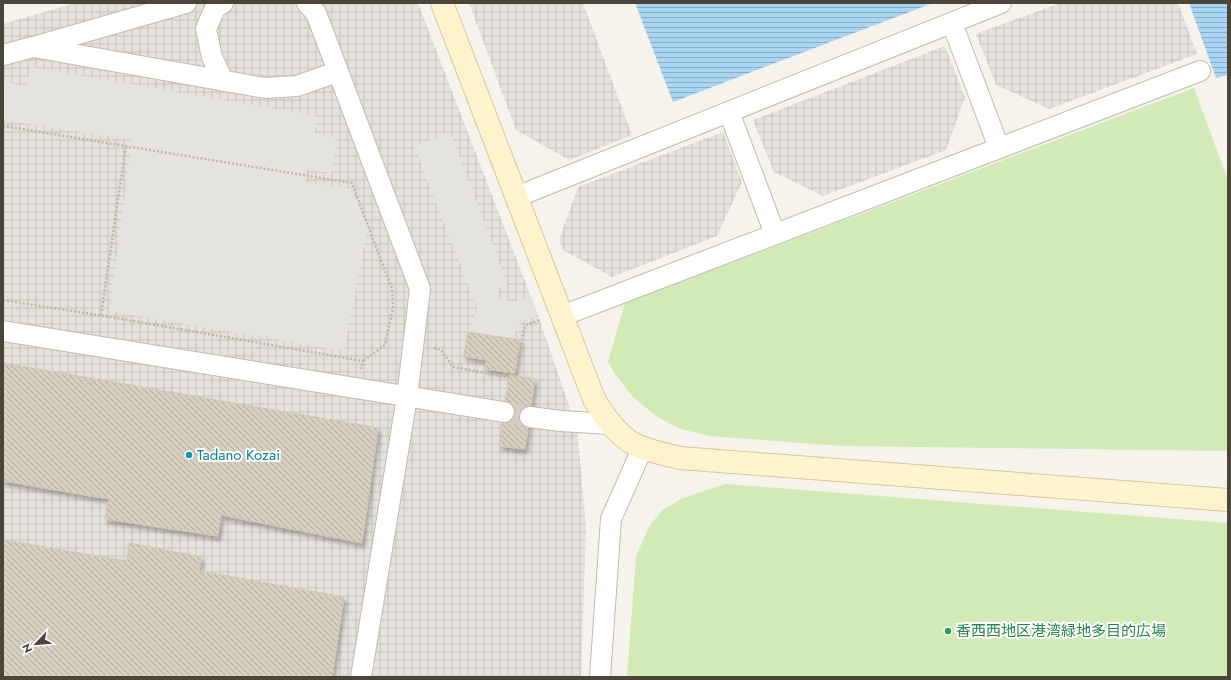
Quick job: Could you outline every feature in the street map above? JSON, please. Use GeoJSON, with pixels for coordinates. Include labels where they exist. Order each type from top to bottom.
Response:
{"type":"FeatureCollection","features":[{"type":"Feature","properties":{"kind":"street"},"geometry":{"type":"LineString","coordinates":[[3,55],[186,3]]}},
{"type":"Feature","properties":{"kind":"street"},"geometry":{"type":"LineString","coordinates":[[223,3],[215,8],[206,29],[212,57],[223,81]]}},
{"type":"Feature","properties":{"kind":"street"},"geometry":{"type":"LineString","coordinates":[[307,3],[316,13],[420,289],[407,397],[361,677]]}},
{"type":"Feature","properties":{"kind":"street"},"geometry":{"type":"LineString","coordinates":[[442,3],[516,197],[553,317],[594,399],[610,424],[632,443],[680,458],[1228,500]]}},
{"type":"Feature","properties":{"kind":"street"},"geometry":{"type":"LineString","coordinates":[[516,197],[1001,3]]}},
{"type":"Feature","properties":{"kind":"street"},"geometry":{"type":"LineString","coordinates":[[952,23],[999,148]]}},
{"type":"Feature","properties":{"kind":"street"},"geometry":{"type":"LineString","coordinates":[[33,47],[265,88],[297,86],[338,72]]}},
{"type":"Feature","properties":{"kind":"street"},"geometry":{"type":"LineString","coordinates":[[553,317],[775,234],[1200,71]]}},
{"type":"Feature","properties":{"kind":"street"},"geometry":{"type":"LineString","coordinates":[[729,112],[775,234]]}},
{"type":"Feature","properties":{"kind":"street"},"geometry":{"type":"LineString","coordinates":[[3,331],[358,390],[504,412]]}},
{"type":"Feature","properties":{"kind":"street"},"geometry":{"type":"LineString","coordinates":[[530,417],[561,422],[610,424]]}},
{"type":"Feature","properties":{"kind":"street"},"geometry":{"type":"LineString","coordinates":[[600,677],[611,519],[643,447]]}},
{"type":"Feature","properties":{"kind":"path"},"geometry":{"type":"LineString","coordinates":[[3,126],[352,183],[392,289],[393,308],[387,340],[385,344],[363,361],[358,390]]}},
{"type":"Feature","properties":{"kind":"path"},"geometry":{"type":"LineString","coordinates":[[101,315],[126,145]]}},
{"type":"Feature","properties":{"kind":"path"},"geometry":{"type":"LineString","coordinates":[[3,300],[101,315],[363,361]]}},
{"type":"Feature","properties":{"kind":"path"},"geometry":{"type":"LineString","coordinates":[[517,376],[523,333],[526,325],[553,317]]}},
{"type":"Feature","properties":{"kind":"path"},"geometry":{"type":"LineString","coordinates":[[387,340],[441,350],[453,367],[509,377]]}},
{"type":"Feature","properties":{"kind":"shaded area"},"geometry":{"type":"Polygon","coordinates":[[[76,3],[418,3],[538,315],[577,429],[586,527],[581,677],[3,677],[3,24],[76,3]]]}},
{"type":"Feature","properties":{"kind":"shaded area"},"geometry":{"type":"Polygon","coordinates":[[[469,3],[583,3],[632,135],[569,160],[516,130],[469,3]]]}},
{"type":"Feature","properties":{"kind":"shaded area"},"geometry":{"type":"Polygon","coordinates":[[[1060,3],[1178,3],[1197,54],[1049,109],[996,85],[976,34],[1060,3]]]}},
{"type":"Feature","properties":{"kind":"shaded area"},"geometry":{"type":"Polygon","coordinates":[[[945,46],[965,97],[946,150],[823,196],[774,172],[753,120],[945,46]]]}},
{"type":"Feature","properties":{"kind":"shaded area"},"geometry":{"type":"Polygon","coordinates":[[[31,67],[318,116],[315,133],[337,138],[332,173],[307,170],[306,182],[352,189],[368,228],[344,351],[109,311],[132,140],[3,120],[3,82],[26,86],[31,67]]]}},
{"type":"Feature","properties":{"kind":"shaded area"},"geometry":{"type":"Polygon","coordinates":[[[450,132],[508,284],[499,289],[498,297],[513,302],[530,295],[538,315],[519,324],[512,339],[468,332],[477,309],[414,146],[450,132]]]}},
{"type":"Feature","properties":{"kind":"shaded area"},"geometry":{"type":"Polygon","coordinates":[[[723,132],[742,182],[717,236],[612,277],[563,250],[559,240],[578,187],[723,132]]]}},
{"type":"Feature","properties":{"kind":"green space"},"geometry":{"type":"Polygon","coordinates":[[[1194,88],[1228,180],[1228,451],[842,446],[710,436],[680,429],[656,416],[633,397],[615,374],[608,362],[625,303],[1194,88]]]}},
{"type":"Feature","properties":{"kind":"green space"},"geometry":{"type":"Polygon","coordinates":[[[726,484],[1228,523],[1228,677],[627,677],[636,556],[649,527],[661,511],[683,498],[726,484]]]}},
{"type":"Feature","properties":{"kind":"water"},"geometry":{"type":"Polygon","coordinates":[[[635,3],[933,3],[673,102],[635,3]]]}},
{"type":"Feature","properties":{"kind":"water"},"geometry":{"type":"Polygon","coordinates":[[[1189,3],[1228,3],[1228,75],[1216,78],[1189,3]]]}},
{"type":"Feature","properties":{"kind":"building"},"geometry":{"type":"Polygon","coordinates":[[[468,332],[520,340],[515,373],[485,369],[486,360],[464,356],[468,332]]]}},
{"type":"Feature","properties":{"kind":"building","name":"Tadano Kozai"},"geometry":{"type":"Polygon","coordinates":[[[3,363],[378,428],[362,543],[221,515],[218,536],[105,519],[109,499],[3,481],[3,363]]]}},
{"type":"Feature","properties":{"kind":"building"},"geometry":{"type":"Polygon","coordinates":[[[509,375],[535,379],[525,449],[499,446],[509,375]]]}},
{"type":"Feature","properties":{"kind":"building"},"geometry":{"type":"Polygon","coordinates":[[[3,540],[127,561],[129,543],[201,557],[199,571],[344,597],[332,677],[3,677],[3,540]]]}},
{"type":"Feature","properties":{"kind":"tunnel"},"geometry":{"type":"LineString","coordinates":[[504,412],[530,417]]}},
{"type":"Feature","properties":{"kind":"place","name":"Tadano Kozai"},"geometry":{"type":"Point","coordinates":[189,455]}},
{"type":"Feature","properties":{"kind":"place","name":"香西西地区港湾緑地多目的広場"},"geometry":{"type":"Point","coordinates":[948,631]}}]}
